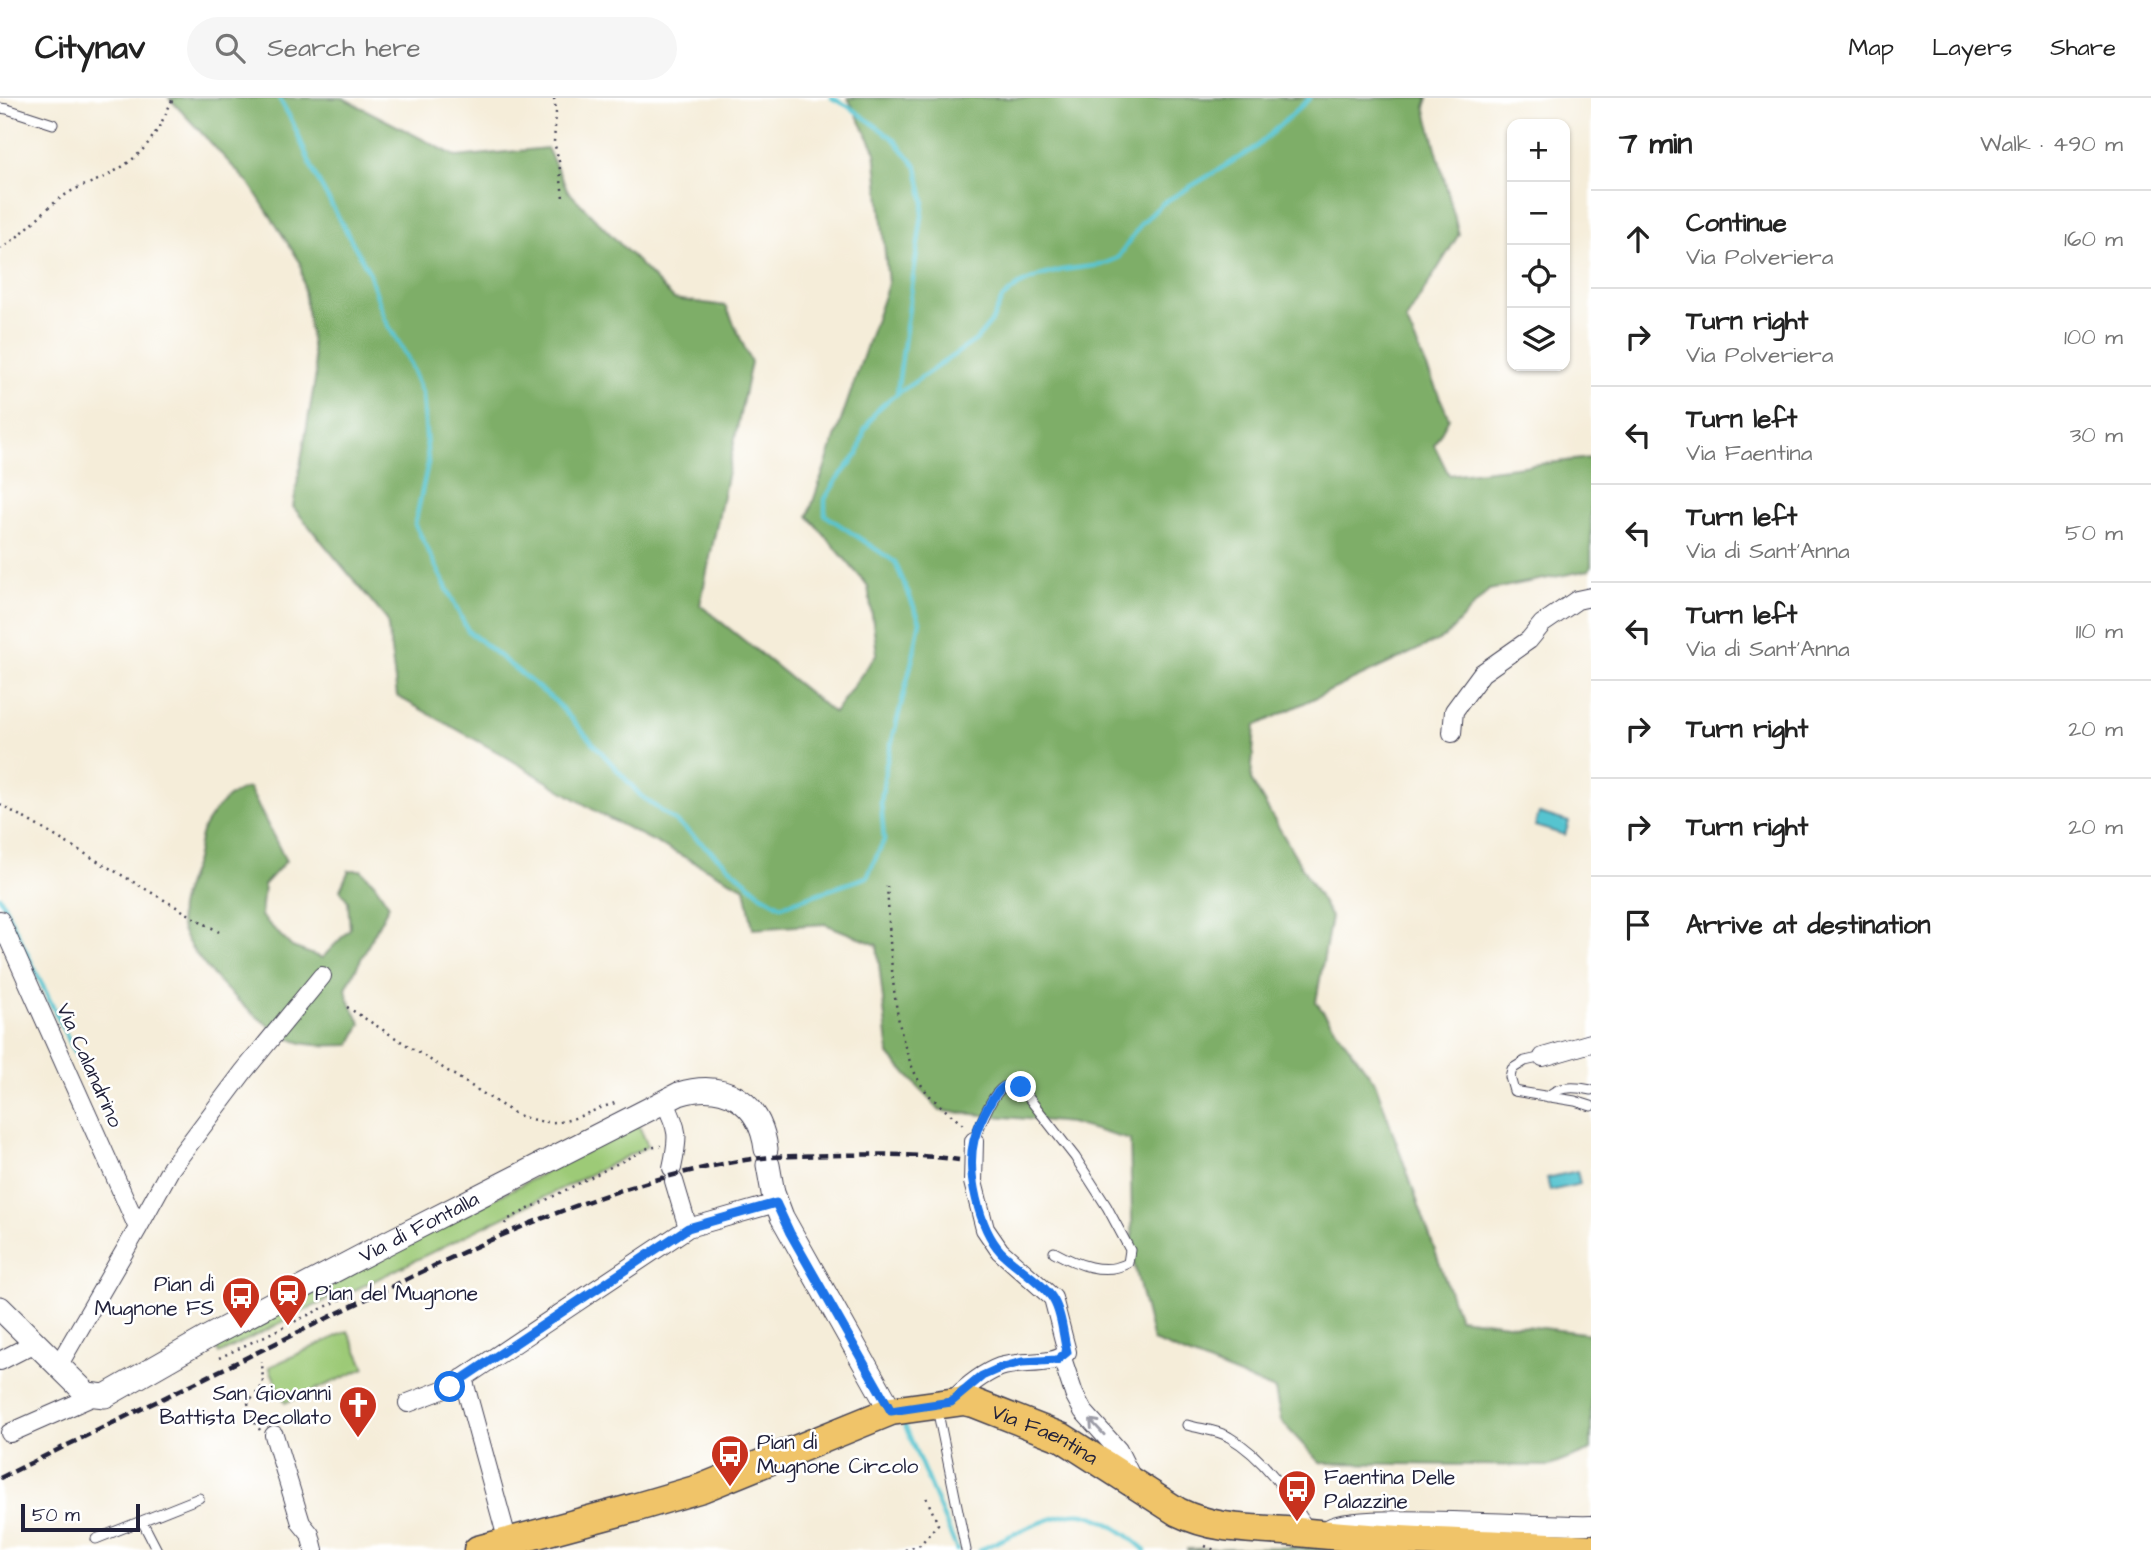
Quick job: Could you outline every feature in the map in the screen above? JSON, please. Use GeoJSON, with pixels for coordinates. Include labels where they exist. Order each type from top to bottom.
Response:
{"type":"FeatureCollection","features":[{"type":"Feature","properties":{"kind":"main road","name":"Via Faentina"},"geometry":{"type":"LineString","coordinates":[[478,1550],[702,1488],[891,1411],[943,1403],[974,1403],[1044,1429],[1080,1448],[1178,1512],[1209,1524],[1244,1530],[1320,1535],[1591,1549]]}},
{"type":"Feature","properties":{"kind":"street"},"geometry":{"type":"LineString","coordinates":[[1452,733],[1454,711],[1482,673],[1529,640],[1542,624],[1577,600],[1591,597]]}},
{"type":"Feature","properties":{"kind":"street","name":"Via Calandrino"},"geometry":{"type":"LineString","coordinates":[[0,920],[138,1228]]}},
{"type":"Feature","properties":{"kind":"street"},"geometry":{"type":"LineString","coordinates":[[58,1366],[171,1168],[244,1071],[322,976]]}},
{"type":"Feature","properties":{"kind":"street"},"geometry":{"type":"LineString","coordinates":[[1543,1057],[1591,1042]]}},
{"type":"Feature","properties":{"kind":"street","name":"Via di Fontalla"},"geometry":{"type":"LineString","coordinates":[[94,1396],[113,1393],[208,1337],[655,1106],[686,1092],[705,1089],[731,1095],[747,1107],[760,1122],[776,1203],[790,1233],[891,1411]]}},
{"type":"Feature","properties":{"kind":"street"},"geometry":{"type":"LineString","coordinates":[[655,1106],[677,1125],[678,1143],[673,1175],[688,1228]]}},
{"type":"Feature","properties":{"kind":"street"},"geometry":{"type":"LineString","coordinates":[[943,1403],[982,1376],[1000,1368],[1022,1362],[1057,1360],[1067,1352],[1053,1298],[1000,1251],[985,1229],[973,1182],[974,1141]]}},
{"type":"Feature","properties":{"kind":"street"},"geometry":{"type":"LineString","coordinates":[[408,1403],[450,1387],[688,1228],[776,1203]]}},
{"type":"Feature","properties":{"kind":"street"},"geometry":{"type":"LineString","coordinates":[[0,1308],[87,1394],[94,1396]]}},
{"type":"Feature","properties":{"kind":"street"},"geometry":{"type":"LineString","coordinates":[[0,1361],[35,1343]]}},
{"type":"Feature","properties":{"kind":"street"},"geometry":{"type":"LineString","coordinates":[[1062,1358],[1079,1402],[1091,1422],[1118,1450],[1134,1483]]}},
{"type":"Feature","properties":{"kind":"street"},"geometry":{"type":"LineString","coordinates":[[463,1378],[508,1542]]}},
{"type":"Feature","properties":{"kind":"street"},"geometry":{"type":"LineString","coordinates":[[10,1433],[94,1396]]}},
{"type":"Feature","properties":{"kind":"street"},"geometry":{"type":"LineString","coordinates":[[274,1436],[301,1523],[310,1534],[314,1550]]}},
{"type":"Feature","properties":{"kind":"street","name":"Via Faentina"},"geometry":{"type":"LineString","coordinates":[[1320,1535],[1335,1524],[1377,1520],[1591,1525]]}},
{"type":"Feature","properties":{"kind":"street"},"geometry":{"type":"LineString","coordinates":[[301,1523],[299,1539],[302,1550]]}},
{"type":"Feature","properties":{"kind":"lane"},"geometry":{"type":"LineString","coordinates":[[0,108],[53,124]]}},
{"type":"Feature","properties":{"kind":"lane"},"geometry":{"type":"LineString","coordinates":[[1543,1057],[1516,1065],[1510,1077],[1512,1087],[1518,1093],[1576,1101],[1591,1106]]}},
{"type":"Feature","properties":{"kind":"lane"},"geometry":{"type":"LineString","coordinates":[[974,1141],[989,1105],[1000,1089],[1015,1083],[1021,1087],[1075,1157],[1108,1207],[1130,1250],[1128,1263],[1118,1269],[1081,1266],[1054,1252]]}},
{"type":"Feature","properties":{"kind":"lane"},"geometry":{"type":"LineString","coordinates":[[1548,1097],[1561,1089],[1579,1087],[1591,1090]]}},
{"type":"Feature","properties":{"kind":"lane"},"geometry":{"type":"LineString","coordinates":[[943,1403],[966,1550]]}},
{"type":"Feature","properties":{"kind":"lane"},"geometry":{"type":"LineString","coordinates":[[1187,1425],[1227,1436],[1255,1454],[1320,1535]]}},
{"type":"Feature","properties":{"kind":"lane"},"geometry":{"type":"LineString","coordinates":[[96,1539],[199,1498]]}},
{"type":"Feature","properties":{"kind":"lane"},"geometry":{"type":"LineString","coordinates":[[142,1521],[157,1550]]}},
{"type":"Feature","properties":{"kind":"path"},"geometry":{"type":"LineString","coordinates":[[0,249],[13,242],[39,215],[70,192],[102,178],[143,151],[159,129],[173,98]]}},
{"type":"Feature","properties":{"kind":"path"},"geometry":{"type":"LineString","coordinates":[[554,98],[554,142],[563,198]]}},
{"type":"Feature","properties":{"kind":"path"},"geometry":{"type":"LineString","coordinates":[[0,804],[219,932]]}},
{"type":"Feature","properties":{"kind":"path"},"geometry":{"type":"LineString","coordinates":[[887,886],[894,988],[905,1051],[920,1083],[964,1126],[974,1141]]}},
{"type":"Feature","properties":{"kind":"path"},"geometry":{"type":"LineString","coordinates":[[347,1007],[517,1115],[539,1123],[558,1124],[620,1102],[655,1106]]}},
{"type":"Feature","properties":{"kind":"path"},"geometry":{"type":"LineString","coordinates":[[505,1224],[507,1220],[648,1148],[678,1143]]}},
{"type":"Feature","properties":{"kind":"path"},"geometry":{"type":"LineString","coordinates":[[219,1358],[350,1295],[352,1298]]}},
{"type":"Feature","properties":{"kind":"path"},"geometry":{"type":"LineString","coordinates":[[262,1361],[263,1385],[248,1403],[253,1420],[262,1434],[274,1436]]}},
{"type":"Feature","properties":{"kind":"path"},"geometry":{"type":"LineString","coordinates":[[905,1550],[920,1545],[938,1524],[925,1495]]}},
{"type":"Feature","properties":{"kind":"green space"},"geometry":{"type":"Polygon","coordinates":[[[169,98],[343,98],[457,157],[547,148],[568,191],[674,299],[726,306],[751,362],[700,605],[834,713],[877,653],[868,586],[808,516],[888,284],[875,150],[848,98],[1428,98],[1425,107],[1459,234],[1406,320],[1449,418],[1434,445],[1449,475],[1591,458],[1591,566],[1589,570],[1489,590],[1445,637],[1255,726],[1251,780],[1331,917],[1316,1002],[1375,1082],[1459,1318],[1591,1334],[1591,1450],[1550,1466],[1320,1463],[1281,1421],[1275,1390],[1153,1341],[1133,1259],[1130,1140],[1070,1123],[940,1111],[889,1055],[877,945],[825,924],[753,929],[745,888],[602,815],[503,755],[397,696],[387,620],[293,507],[316,374],[300,262],[251,186],[169,98]]]}},
{"type":"Feature","properties":{"kind":"green space"},"geometry":{"type":"Polygon","coordinates":[[[249,788],[286,861],[264,885],[261,916],[292,947],[322,958],[350,929],[348,901],[340,890],[349,870],[361,870],[389,905],[346,988],[348,999],[361,1024],[350,1045],[302,1043],[269,1026],[212,974],[197,955],[180,922],[180,907],[196,861],[203,829],[222,803],[235,793],[249,788]]]}},
{"type":"Feature","properties":{"kind":"green space"},"geometry":{"type":"Polygon","coordinates":[[[638,1124],[648,1146],[355,1290],[342,1292],[219,1354],[216,1347],[241,1330],[638,1124]]]}},
{"type":"Feature","properties":{"kind":"green space"},"geometry":{"type":"Polygon","coordinates":[[[348,1331],[365,1368],[285,1403],[269,1367],[348,1331]]]}},
{"type":"Feature","properties":{"kind":"green space"},"geometry":{"type":"Polygon","coordinates":[[[1335,1546],[1446,1550],[1187,1550],[1187,1549],[1335,1546]]]}},
{"type":"Feature","properties":{"kind":"water"},"geometry":{"type":"Polygon","coordinates":[[[1539,813],[1569,822],[1565,835],[1535,826],[1539,813]]]}},
{"type":"Feature","properties":{"kind":"water"},"geometry":{"type":"Polygon","coordinates":[[[1577,1171],[1580,1184],[1550,1191],[1547,1178],[1577,1171]]]}},
{"type":"Feature","properties":{"kind":"waterway"},"geometry":{"type":"LineString","coordinates":[[279,98],[316,177],[369,272],[385,320],[407,357],[423,395],[428,463],[415,524],[468,631],[555,701],[641,796],[684,828],[762,895],[781,906],[867,877],[884,840],[881,802],[886,765],[920,621],[895,562],[825,515],[825,499],[858,454],[864,431],[876,411],[976,340],[992,321],[1002,299],[1019,285],[1040,276],[1101,265],[1118,258],[1141,224],[1163,203],[1255,148],[1310,98]]}},
{"type":"Feature","properties":{"kind":"waterway"},"geometry":{"type":"LineString","coordinates":[[832,98],[893,138],[917,167],[924,201],[897,393]]}},
{"type":"Feature","properties":{"kind":"waterway"},"geometry":{"type":"LineString","coordinates":[[0,897],[80,1063]]}},
{"type":"Feature","properties":{"kind":"waterway"},"geometry":{"type":"LineString","coordinates":[[904,1423],[957,1550]]}},
{"type":"Feature","properties":{"kind":"waterway"},"geometry":{"type":"LineString","coordinates":[[980,1550],[1031,1526],[1072,1514],[1092,1516],[1108,1523],[1145,1550]]}},
{"type":"Feature","properties":{"kind":"railway"},"geometry":{"type":"LineString","coordinates":[[0,1478],[442,1262],[590,1200],[706,1167],[757,1158],[886,1155],[959,1160]]}},
{"type":"Feature","properties":{"kind":"place","name":"Pian del Mugnone"},"geometry":{"type":"Point","coordinates":[288,1327]}},
{"type":"Feature","properties":{"kind":"place","name":"Pian di Mugnone FS"},"geometry":{"type":"Point","coordinates":[241,1330]}},
{"type":"Feature","properties":{"kind":"place","name":"San Giovanni Battista Decollato"},"geometry":{"type":"Point","coordinates":[358,1439]}},
{"type":"Feature","properties":{"kind":"place","name":"Pian di Mugnone Circolo"},"geometry":{"type":"Point","coordinates":[730,1488]}},
{"type":"Feature","properties":{"kind":"place","name":"Faentina Delle Palazzine"},"geometry":{"type":"Point","coordinates":[1297,1523]}},
{"type":"Feature","properties":{"kind":"route"},"geometry":{"type":"LineString","coordinates":[[450,1387],[688,1228],[776,1203],[790,1233],[891,1411],[951,1402],[982,1376],[1000,1368],[1022,1362],[1062,1358],[1067,1352],[1053,1298],[1000,1251],[985,1229],[973,1182],[974,1141],[989,1105],[1000,1089],[1015,1083],[1021,1087]]}}]}
